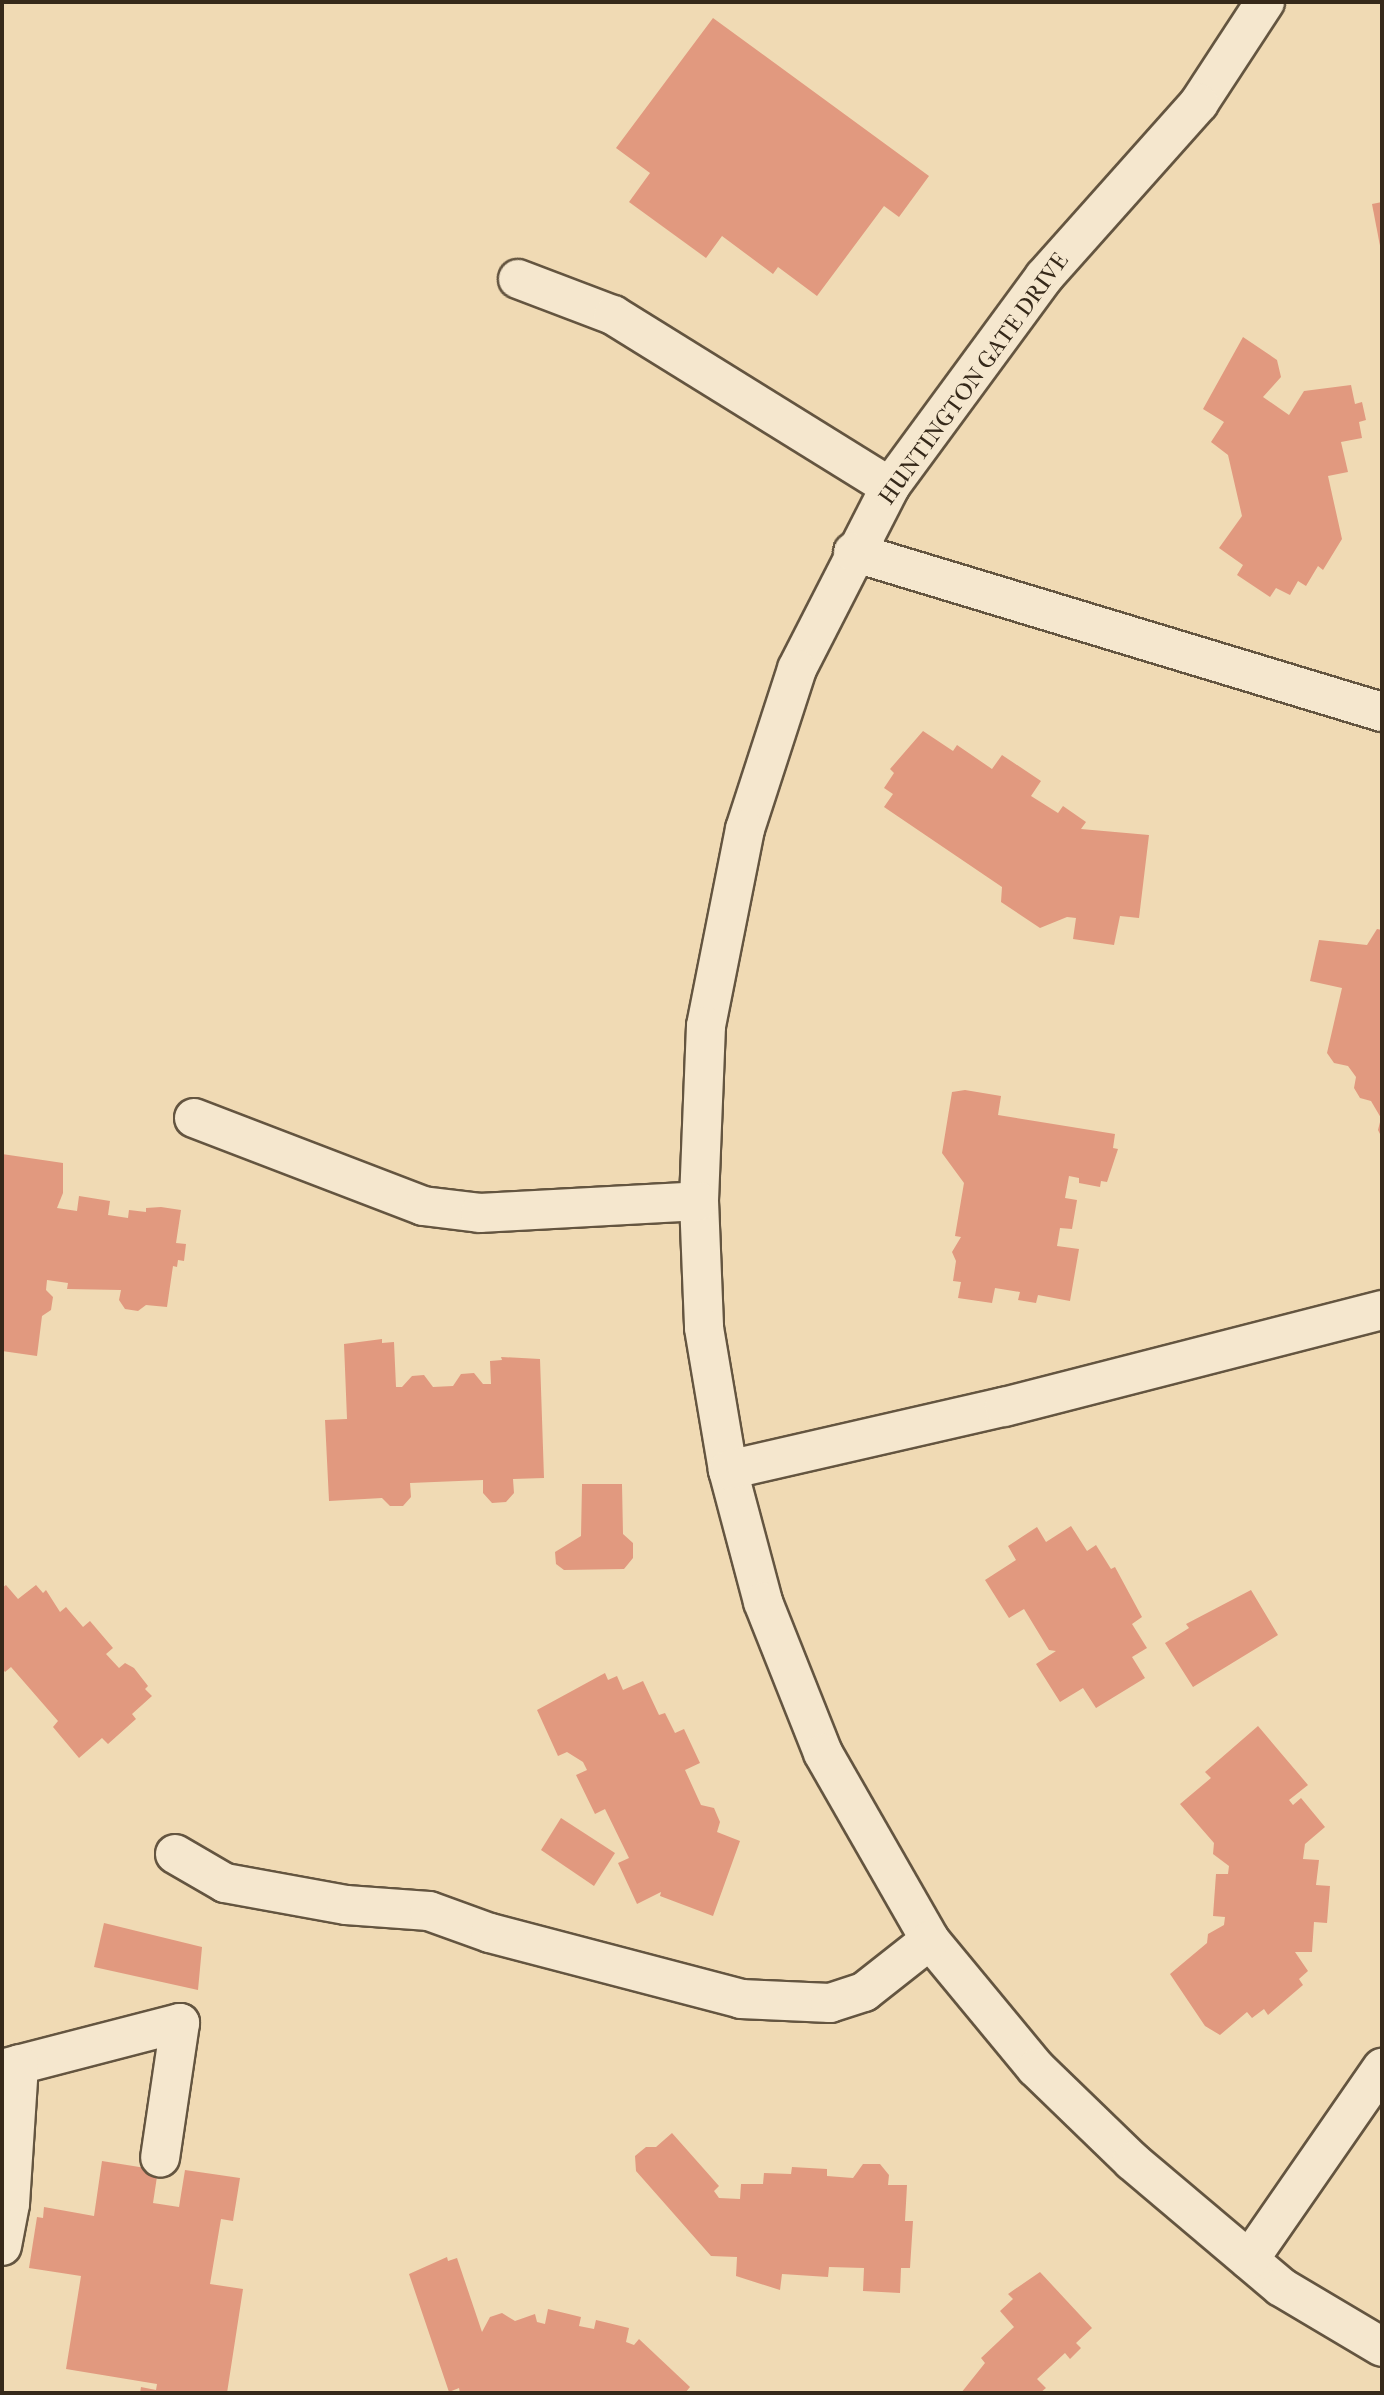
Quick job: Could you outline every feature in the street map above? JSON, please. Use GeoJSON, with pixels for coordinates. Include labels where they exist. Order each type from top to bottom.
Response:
{"type":"FeatureCollection","features":[{"type":"Feature","properties":{"kind":"street","name":"HUNTINGTON GATE DRIVE"},"geometry":{"type":"LineString","coordinates":[[1265,2],[1199,103],[1044,277],[890,487],[853,552],[797,670],[745,829],[706,1026],[699,1202],[704,1328],[728,1469],[763,1602],[823,1753],[930,1940],[1036,2068],[1132,2161],[1281,2287],[1382,2347]]}},
{"type":"Feature","properties":{"kind":"street"},"geometry":{"type":"LineString","coordinates":[[518,279],[613,315],[890,487]]}},
{"type":"Feature","properties":{"kind":"street"},"geometry":{"type":"LineString","coordinates":[[853,552],[1382,712]]}},
{"type":"Feature","properties":{"kind":"street"},"geometry":{"type":"LineString","coordinates":[[194,1118],[423,1206],[480,1213],[699,1202]]}},
{"type":"Feature","properties":{"kind":"street"},"geometry":{"type":"LineString","coordinates":[[728,1469],[991,1410],[1382,1310]]}},
{"type":"Feature","properties":{"kind":"street"},"geometry":{"type":"LineString","coordinates":[[175,1854],[225,1883],[346,1905],[429,1911],[490,1933],[741,1999],[830,2003],[864,1993],[930,1940]]}},
{"type":"Feature","properties":{"kind":"street"},"geometry":{"type":"LineString","coordinates":[[2,2245],[10,2204],[10,2066],[180,2023],[160,2158]]}},
{"type":"Feature","properties":{"kind":"street"},"geometry":{"type":"LineString","coordinates":[[1249,2260],[1382,2068]]}},
{"type":"Feature","properties":{"kind":"building"},"geometry":{"type":"Polygon","coordinates":[[[713,18],[929,176],[899,217],[884,206],[817,296],[778,267],[773,274],[722,236],[706,258],[629,202],[650,173],[616,148],[713,18]]]}},
{"type":"Feature","properties":{"kind":"building"},"geometry":{"type":"Polygon","coordinates":[[[1382,202],[1382,251],[1381,251],[1372,204],[1382,202]]]}},
{"type":"Feature","properties":{"kind":"building"},"geometry":{"type":"Polygon","coordinates":[[[1243,337],[1277,360],[1281,377],[1263,397],[1289,415],[1304,391],[1351,385],[1355,404],[1362,402],[1366,420],[1359,422],[1362,438],[1341,442],[1348,472],[1328,476],[1342,539],[1323,570],[1318,566],[1306,586],[1298,581],[1290,595],[1276,588],[1270,597],[1237,575],[1243,565],[1219,548],[1242,516],[1228,455],[1211,442],[1224,422],[1203,409],[1243,337]]]}},
{"type":"Feature","properties":{"kind":"building"},"geometry":{"type":"Polygon","coordinates":[[[923,731],[953,751],[957,745],[992,769],[1002,755],[1041,781],[1031,796],[1058,813],[1063,806],[1086,822],[1081,829],[1149,835],[1139,918],[1120,916],[1114,945],[1073,939],[1076,918],[1067,917],[1040,928],[1001,902],[1002,887],[884,807],[893,794],[884,788],[894,773],[890,769],[923,731]]]}},
{"type":"Feature","properties":{"kind":"building"},"geometry":{"type":"Polygon","coordinates":[[[1377,929],[1382,930],[1382,1138],[1378,1130],[1381,1118],[1371,1101],[1360,1098],[1354,1088],[1356,1077],[1348,1066],[1334,1063],[1327,1053],[1342,988],[1310,981],[1319,940],[1367,945],[1377,929]]]}},
{"type":"Feature","properties":{"kind":"building"},"geometry":{"type":"Polygon","coordinates":[[[965,1090],[1001,1096],[998,1115],[1115,1134],[1113,1148],[1118,1149],[1107,1182],[1101,1181],[1100,1187],[1079,1183],[1079,1178],[1069,1176],[1065,1198],[1077,1200],[1072,1229],[1060,1228],[1057,1246],[1079,1249],[1070,1301],[1038,1295],[1036,1303],[1018,1300],[1020,1292],[995,1288],[992,1303],[958,1298],[961,1282],[953,1281],[956,1261],[952,1252],[961,1237],[955,1236],[964,1183],[942,1153],[952,1092],[965,1090]]]}},
{"type":"Feature","properties":{"kind":"building"},"geometry":{"type":"Polygon","coordinates":[[[2,1154],[63,1163],[63,1193],[57,1208],[77,1211],[79,1196],[110,1201],[108,1215],[128,1218],[129,1210],[146,1212],[146,1208],[161,1207],[181,1210],[176,1243],[186,1244],[184,1261],[178,1260],[177,1267],[173,1266],[167,1307],[146,1305],[138,1311],[125,1309],[119,1300],[121,1290],[67,1289],[68,1283],[47,1280],[46,1290],[53,1297],[51,1310],[42,1316],[37,1356],[2,1351],[2,1154]]]}},
{"type":"Feature","properties":{"kind":"building"},"geometry":{"type":"Polygon","coordinates":[[[382,1339],[382,1343],[394,1342],[396,1387],[402,1387],[412,1376],[424,1375],[433,1387],[453,1386],[461,1374],[474,1373],[483,1384],[491,1384],[490,1361],[502,1360],[501,1357],[540,1359],[544,1478],[513,1479],[514,1493],[506,1502],[492,1503],[483,1493],[483,1480],[410,1483],[411,1497],[403,1506],[390,1506],[382,1498],[329,1501],[325,1420],[347,1419],[344,1344],[382,1339]]]}},
{"type":"Feature","properties":{"kind":"building"},"geometry":{"type":"Polygon","coordinates":[[[582,1484],[622,1484],[623,1534],[633,1543],[633,1558],[624,1569],[564,1570],[556,1564],[555,1552],[581,1536],[582,1484]]]}},
{"type":"Feature","properties":{"kind":"building"},"geometry":{"type":"Polygon","coordinates":[[[1071,1526],[1087,1551],[1096,1545],[1111,1569],[1115,1567],[1142,1617],[1132,1624],[1147,1648],[1132,1657],[1145,1678],[1096,1708],[1083,1688],[1060,1702],[1036,1664],[1056,1651],[1049,1650],[1024,1609],[1009,1618],[985,1580],[1016,1560],[1008,1546],[1037,1527],[1046,1542],[1071,1526]]]}},
{"type":"Feature","properties":{"kind":"building"},"geometry":{"type":"Polygon","coordinates":[[[6,1585],[18,1599],[36,1585],[43,1593],[46,1590],[60,1612],[66,1607],[83,1627],[90,1621],[113,1648],[106,1654],[119,1668],[125,1663],[134,1668],[148,1686],[145,1689],[152,1696],[132,1714],[136,1719],[108,1744],[102,1738],[79,1758],[53,1727],[58,1721],[11,1667],[5,1672],[2,1668],[2,1588],[6,1585]]]}},
{"type":"Feature","properties":{"kind":"building"},"geometry":{"type":"Polygon","coordinates":[[[1251,1590],[1278,1635],[1193,1687],[1165,1643],[1189,1628],[1186,1624],[1251,1590]]]}},
{"type":"Feature","properties":{"kind":"building"},"geometry":{"type":"Polygon","coordinates":[[[605,1673],[608,1680],[617,1676],[623,1690],[643,1681],[659,1715],[665,1713],[675,1733],[684,1729],[700,1763],[685,1770],[701,1805],[714,1808],[720,1822],[717,1832],[740,1841],[713,1916],[660,1896],[661,1892],[637,1904],[618,1863],[629,1858],[605,1809],[595,1814],[576,1775],[587,1770],[583,1762],[567,1752],[558,1756],[537,1710],[605,1673]]]}},
{"type":"Feature","properties":{"kind":"building"},"geometry":{"type":"Polygon","coordinates":[[[1258,1726],[1308,1785],[1289,1800],[1293,1805],[1301,1798],[1325,1827],[1305,1844],[1303,1859],[1319,1860],[1316,1885],[1330,1886],[1327,1923],[1314,1922],[1312,1952],[1295,1952],[1308,1971],[1299,1979],[1303,1985],[1268,2015],[1264,2009],[1252,2018],[1247,2012],[1220,2035],[1205,2026],[1170,1974],[1207,1943],[1208,1934],[1224,1925],[1225,1917],[1213,1916],[1216,1874],[1228,1874],[1229,1866],[1213,1854],[1214,1843],[1180,1804],[1211,1778],[1205,1772],[1258,1726]]]}},
{"type":"Feature","properties":{"kind":"building"},"geometry":{"type":"Polygon","coordinates":[[[561,1818],[615,1853],[594,1886],[541,1850],[561,1818]]]}},
{"type":"Feature","properties":{"kind":"building"},"geometry":{"type":"Polygon","coordinates":[[[104,1923],[202,1947],[198,1990],[94,1967],[104,1923]]]}},
{"type":"Feature","properties":{"kind":"building"},"geometry":{"type":"Polygon","coordinates":[[[672,2133],[719,2186],[714,2191],[719,2198],[740,2199],[741,2184],[763,2184],[764,2173],[791,2174],[792,2167],[827,2169],[827,2176],[853,2178],[863,2164],[880,2164],[889,2175],[888,2185],[907,2185],[905,2221],[913,2221],[910,2268],[901,2268],[900,2293],[863,2291],[864,2268],[829,2267],[828,2277],[782,2274],[780,2290],[736,2276],[737,2257],[711,2256],[636,2171],[635,2156],[646,2147],[656,2147],[672,2133]]]}},
{"type":"Feature","properties":{"kind":"building"},"geometry":{"type":"Polygon","coordinates":[[[102,2161],[158,2170],[153,2203],[179,2207],[185,2170],[240,2178],[233,2221],[221,2219],[210,2284],[243,2289],[227,2393],[140,2393],[141,2387],[156,2390],[157,2384],[66,2369],[81,2276],[29,2268],[37,2217],[43,2218],[44,2207],[94,2216],[102,2161]]]}},
{"type":"Feature","properties":{"kind":"building"},"geometry":{"type":"Polygon","coordinates":[[[447,2257],[448,2261],[457,2258],[482,2332],[490,2317],[502,2313],[515,2321],[535,2314],[537,2322],[545,2324],[548,2309],[581,2317],[579,2326],[594,2329],[596,2320],[629,2328],[626,2342],[634,2345],[639,2339],[690,2387],[685,2393],[460,2393],[459,2388],[449,2392],[409,2274],[447,2257]]]}},
{"type":"Feature","properties":{"kind":"building"},"geometry":{"type":"Polygon","coordinates":[[[1040,2272],[1092,2328],[1076,2343],[1081,2348],[1070,2359],[1065,2353],[1037,2379],[1046,2388],[1040,2393],[961,2393],[985,2363],[981,2358],[1014,2327],[1000,2311],[1013,2299],[1008,2294],[1040,2272]]]}}]}
